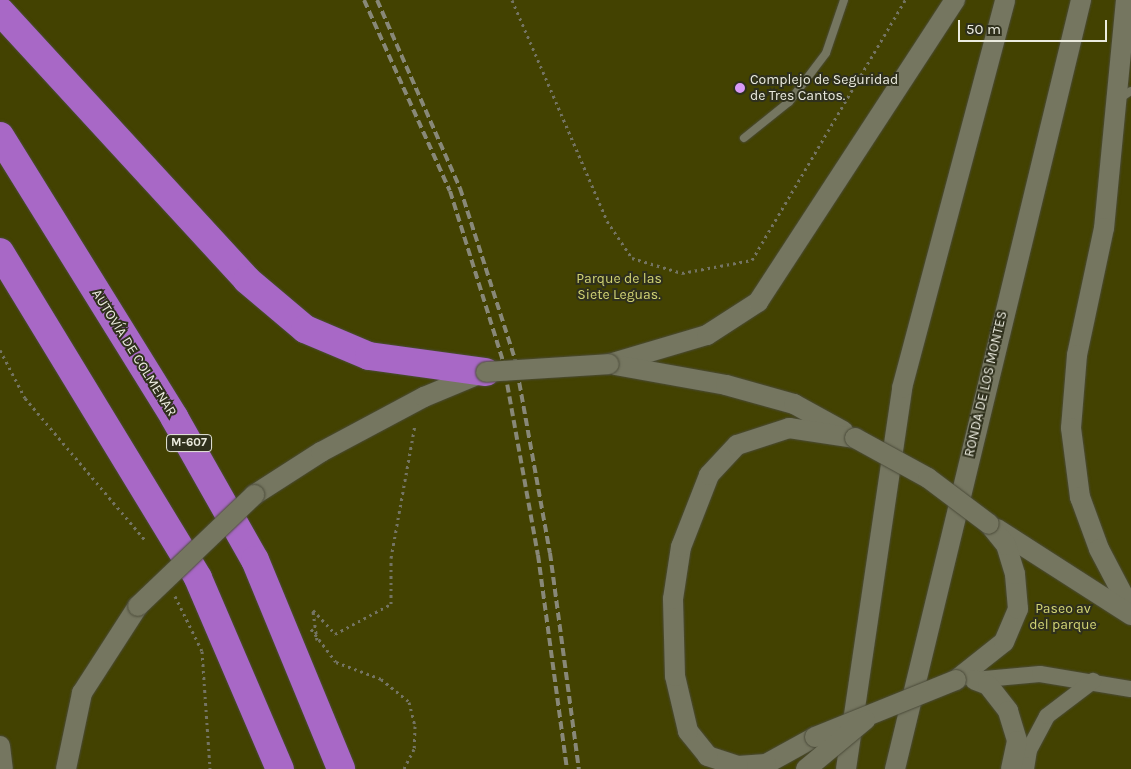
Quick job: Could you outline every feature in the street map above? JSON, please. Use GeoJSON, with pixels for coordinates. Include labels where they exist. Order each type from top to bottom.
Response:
{"type":"FeatureCollection","features":[{"type":"Feature","properties":{"kind":"highway"},"geometry":{"type":"LineString","coordinates":[[0,11],[246,280],[304,329],[369,356],[486,372]]}},
{"type":"Feature","properties":{"kind":"highway","name":"AUTOVÍA DE COLMENAR"},"geometry":{"type":"LineString","coordinates":[[0,136],[174,418],[255,560],[341,769]]}},
{"type":"Feature","properties":{"kind":"highway"},"geometry":{"type":"LineString","coordinates":[[0,252],[198,578],[280,769]]}},
{"type":"Feature","properties":{"kind":"street"},"geometry":{"type":"LineString","coordinates":[[66,769],[82,693],[138,606],[254,495],[424,397],[486,372],[609,364],[707,336],[758,302],[956,0]]}},
{"type":"Feature","properties":{"kind":"street"},"geometry":{"type":"LineString","coordinates":[[846,769],[902,388],[1005,0]]}},
{"type":"Feature","properties":{"kind":"street","name":"RONDA DE LOS MONTES"},"geometry":{"type":"LineString","coordinates":[[895,769],[1081,0]]}},
{"type":"Feature","properties":{"kind":"street"},"geometry":{"type":"LineString","coordinates":[[1126,0],[1127,56],[1125,95],[1104,228],[1077,355],[1071,428],[1080,497],[1099,548],[1131,610]]}},
{"type":"Feature","properties":{"kind":"street"},"geometry":{"type":"LineString","coordinates":[[609,364],[726,385],[794,404],[928,478],[989,524],[1131,614]]}},
{"type":"Feature","properties":{"kind":"street"},"geometry":{"type":"LineString","coordinates":[[855,438],[789,428],[737,446],[709,475],[681,547],[672,599],[674,676],[688,731],[708,756],[738,766],[766,764],[815,737],[874,712],[966,680],[1040,674],[1093,681],[1131,689]]}},
{"type":"Feature","properties":{"kind":"street"},"geometry":{"type":"LineString","coordinates":[[966,680],[1004,642],[1018,608],[1015,574],[1006,545],[989,524]]}},
{"type":"Feature","properties":{"kind":"street"},"geometry":{"type":"LineString","coordinates":[[966,680],[988,685],[1008,711],[1017,741],[1011,769]]}},
{"type":"Feature","properties":{"kind":"street"},"geometry":{"type":"LineString","coordinates":[[1026,769],[1030,750],[1047,716],[1093,681]]}},
{"type":"Feature","properties":{"kind":"street"},"geometry":{"type":"LineString","coordinates":[[806,769],[874,712]]}},
{"type":"Feature","properties":{"kind":"street"},"geometry":{"type":"LineString","coordinates":[[0,746],[3,769]]}},
{"type":"Feature","properties":{"kind":"lane"},"geometry":{"type":"LineString","coordinates":[[744,138],[790,102],[826,54],[844,0]]}},
{"type":"Feature","properties":{"kind":"path"},"geometry":{"type":"LineString","coordinates":[[512,0],[607,221],[632,258],[682,273],[752,260],[905,0]]}},
{"type":"Feature","properties":{"kind":"path"},"geometry":{"type":"LineString","coordinates":[[0,350],[25,398],[150,545]]}},
{"type":"Feature","properties":{"kind":"path"},"geometry":{"type":"LineString","coordinates":[[404,769],[414,749],[416,726],[410,702],[381,679],[336,662],[317,640],[313,610],[335,634],[391,604],[391,558],[416,420]]}},
{"type":"Feature","properties":{"kind":"path"},"geometry":{"type":"LineString","coordinates":[[172,590],[202,651],[210,769]]}},
{"type":"Feature","properties":{"kind":"green space"},"geometry":{"type":"Polygon","coordinates":[[[0,0],[1131,0],[1131,769],[0,769],[0,0]]]}},
{"type":"Feature","properties":{"kind":"railway"},"geometry":{"type":"LineString","coordinates":[[364,0],[450,191],[503,361],[538,555],[567,769]]}},
{"type":"Feature","properties":{"kind":"railway"},"geometry":{"type":"LineString","coordinates":[[377,0],[460,188],[515,359],[550,553],[579,769]]}},
{"type":"Feature","properties":{"kind":"place","name":"Complejo de Seguridad de Tres Cantos."},"geometry":{"type":"Point","coordinates":[740,88]}},
{"type":"Feature","properties":{"kind":"park label","name":"Parque de las Siete Leguas."},"geometry":{"type":"Point","coordinates":[619,288]}},
{"type":"Feature","properties":{"kind":"park label","name":"Paseo av del parque"},"geometry":{"type":"Point","coordinates":[1063,618]}}]}
